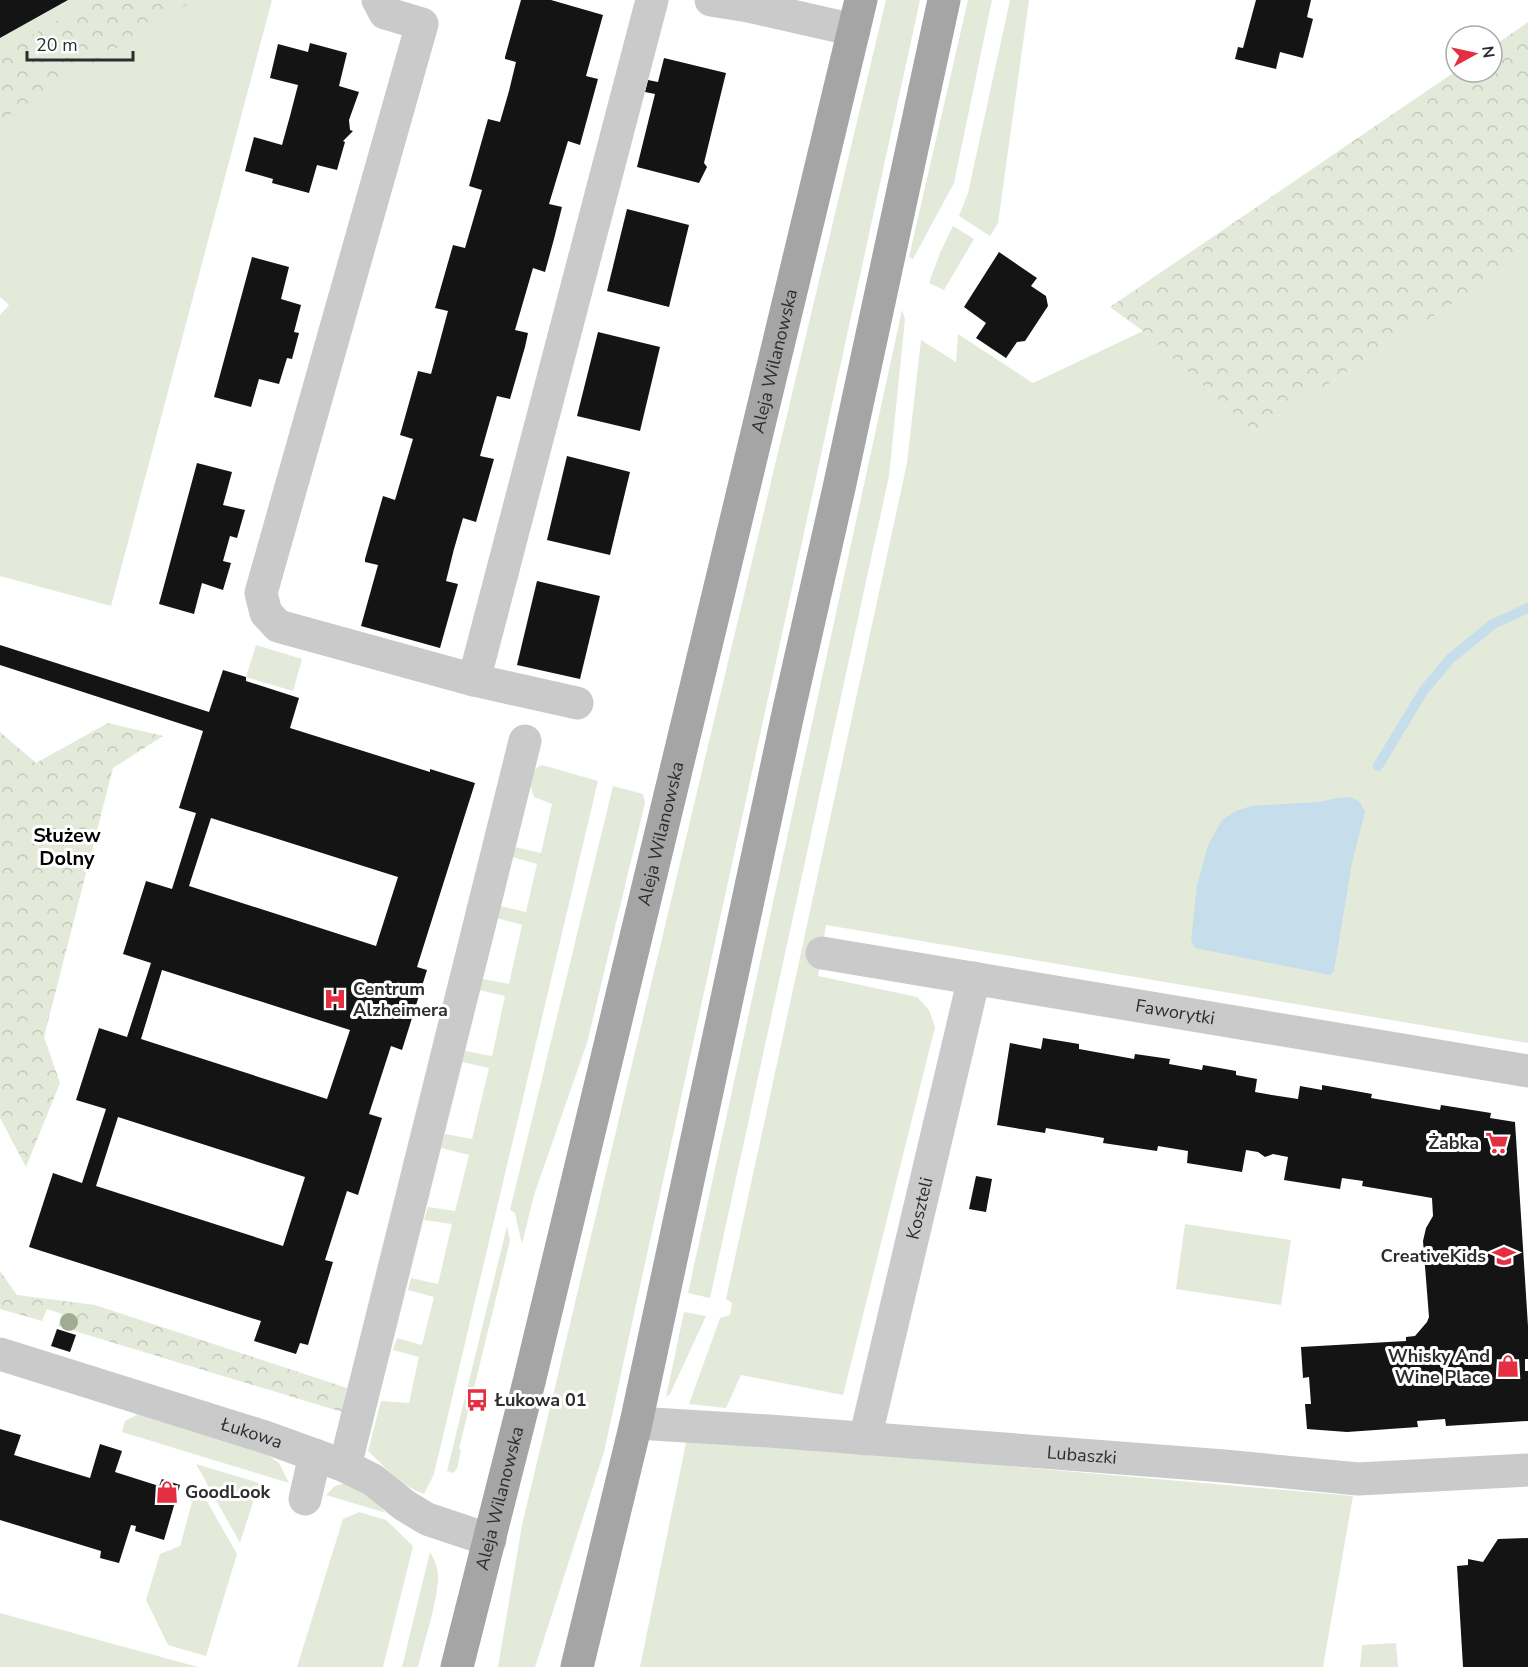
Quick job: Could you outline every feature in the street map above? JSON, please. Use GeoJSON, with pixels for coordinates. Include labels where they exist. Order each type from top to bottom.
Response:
{"type":"FeatureCollection","features":[{"type":"Feature","properties":{"kind":"main road"},"geometry":{"type":"LineString","coordinates":[[577,1667],[636,1424],[944,0]]}},
{"type":"Feature","properties":{"kind":"main road","name":"Aleja Wilanowska"},"geometry":{"type":"LineString","coordinates":[[457,1667],[490,1540],[857,15]]}},
{"type":"Feature","properties":{"kind":"street"},"geometry":{"type":"LineString","coordinates":[[378,0],[385,13],[422,24],[261,593],[266,613],[278,626],[474,680],[577,703]]}},
{"type":"Feature","properties":{"kind":"street"},"geometry":{"type":"LineString","coordinates":[[474,680],[652,0]]}},
{"type":"Feature","properties":{"kind":"street"},"geometry":{"type":"LineString","coordinates":[[711,0],[748,6],[857,15]]}},
{"type":"Feature","properties":{"kind":"street"},"geometry":{"type":"LineString","coordinates":[[305,1499],[330,1461],[525,741]]}},
{"type":"Feature","properties":{"kind":"street","name":"Faworytki"},"geometry":{"type":"LineString","coordinates":[[822,953],[1528,1071]]}},
{"type":"Feature","properties":{"kind":"street","name":"Koszteli"},"geometry":{"type":"LineString","coordinates":[[865,1439],[974,978]]}},
{"type":"Feature","properties":{"kind":"street","name":"Łukowa"},"geometry":{"type":"LineString","coordinates":[[0,1354],[265,1437],[330,1461],[373,1480],[404,1505],[427,1519],[490,1540]]}},
{"type":"Feature","properties":{"kind":"street","name":"Lubaszki"},"geometry":{"type":"LineString","coordinates":[[636,1424],[1224,1466],[1358,1479],[1528,1470]]}},
{"type":"Feature","properties":{"kind":"green space"},"geometry":{"type":"Polygon","coordinates":[[[68,0],[272,0],[111,606],[0,576],[0,315],[9,305],[0,297],[0,38],[68,0]]]}},
{"type":"Feature","properties":{"kind":"green space"},"geometry":{"type":"Polygon","coordinates":[[[92,0],[194,0],[0,121],[0,54],[92,0]]]}},
{"type":"Feature","properties":{"kind":"green space"},"geometry":{"type":"Polygon","coordinates":[[[886,0],[920,0],[604,1452],[535,1667],[498,1667],[522,1525],[886,0]]]}},
{"type":"Feature","properties":{"kind":"green space"},"geometry":{"type":"Polygon","coordinates":[[[968,0],[992,0],[954,183],[913,259],[909,257],[968,0]]]}},
{"type":"Feature","properties":{"kind":"green space"},"geometry":{"type":"Polygon","coordinates":[[[1010,0],[1029,0],[998,223],[990,236],[959,216],[968,193],[1010,0]]]}},
{"type":"Feature","properties":{"kind":"green space"},"geometry":{"type":"Polygon","coordinates":[[[1528,22],[1528,255],[1254,432],[1143,331],[1110,307],[1444,79],[1444,84],[1504,84],[1504,39],[1528,22]]]}},
{"type":"Feature","properties":{"kind":"green space"},"geometry":{"type":"Polygon","coordinates":[[[953,226],[974,239],[944,290],[929,283],[953,226]]]}},
{"type":"Feature","properties":{"kind":"green space"},"geometry":{"type":"Polygon","coordinates":[[[1528,255],[1528,1043],[826,925],[818,976],[917,997],[929,1010],[935,1027],[843,1395],[741,1375],[726,1408],[689,1404],[720,1318],[730,1315],[732,1303],[726,1299],[907,463],[921,340],[956,362],[958,334],[1033,383],[1143,331],[1254,432],[1528,255]]]}},
{"type":"Feature","properties":{"kind":"green space"},"geometry":{"type":"Polygon","coordinates":[[[902,310],[905,319],[889,476],[710,1298],[688,1293],[902,310]]]}},
{"type":"Feature","properties":{"kind":"green space"},"geometry":{"type":"Polygon","coordinates":[[[256,645],[302,659],[293,691],[246,677],[256,645]]]}},
{"type":"Feature","properties":{"kind":"green space"},"geometry":{"type":"Polygon","coordinates":[[[108,723],[163,736],[113,768],[44,1037],[60,1083],[26,1167],[0,1118],[0,732],[36,763],[108,723]]]}},
{"type":"Feature","properties":{"kind":"green space"},"geometry":{"type":"Polygon","coordinates":[[[542,765],[598,781],[434,1474],[424,1494],[401,1481],[368,1451],[381,1401],[409,1403],[419,1357],[393,1350],[397,1338],[422,1345],[434,1297],[408,1290],[411,1278],[438,1284],[452,1224],[424,1220],[428,1207],[455,1211],[469,1155],[441,1148],[445,1134],[472,1139],[489,1068],[462,1062],[465,1051],[492,1056],[505,996],[479,990],[483,979],[509,984],[522,925],[497,918],[500,906],[526,912],[537,864],[512,857],[515,847],[541,853],[552,804],[534,797],[531,783],[532,774],[542,765]]]}},
{"type":"Feature","properties":{"kind":"green space"},"geometry":{"type":"Polygon","coordinates":[[[613,786],[643,794],[645,803],[587,1043],[534,1195],[522,1244],[515,1213],[510,1210],[613,786]]]}},
{"type":"Feature","properties":{"kind":"green space"},"geometry":{"type":"Polygon","coordinates":[[[1185,1224],[1291,1240],[1281,1305],[1176,1289],[1185,1224]]]}},
{"type":"Feature","properties":{"kind":"green space"},"geometry":{"type":"Polygon","coordinates":[[[507,1226],[510,1241],[459,1449],[461,1450],[457,1469],[453,1473],[447,1471],[507,1226]]]}},
{"type":"Feature","properties":{"kind":"green space"},"geometry":{"type":"Polygon","coordinates":[[[0,1271],[17,1295],[95,1305],[347,1388],[342,1412],[58,1326],[62,1314],[47,1309],[42,1321],[0,1309],[0,1271]]]}},
{"type":"Feature","properties":{"kind":"green space"},"geometry":{"type":"Polygon","coordinates":[[[684,1312],[706,1316],[670,1394],[666,1397],[684,1312]]]}},
{"type":"Feature","properties":{"kind":"green space"},"geometry":{"type":"Polygon","coordinates":[[[140,1413],[261,1451],[279,1463],[289,1483],[122,1432],[125,1421],[140,1413]]]}},
{"type":"Feature","properties":{"kind":"green space"},"geometry":{"type":"Polygon","coordinates":[[[687,1438],[1353,1496],[1323,1667],[640,1667],[687,1438]]]}},
{"type":"Feature","properties":{"kind":"green space"},"geometry":{"type":"Polygon","coordinates":[[[196,1464],[259,1483],[240,1543],[196,1464]]]}},
{"type":"Feature","properties":{"kind":"green space"},"geometry":{"type":"Polygon","coordinates":[[[345,1483],[365,1493],[386,1513],[326,1495],[335,1486],[345,1483]]]}},
{"type":"Feature","properties":{"kind":"green space"},"geometry":{"type":"Polygon","coordinates":[[[197,1484],[237,1554],[206,1656],[168,1645],[146,1600],[160,1554],[180,1546],[197,1484]]]}},
{"type":"Feature","properties":{"kind":"green space"},"geometry":{"type":"Polygon","coordinates":[[[359,1512],[386,1520],[413,1546],[383,1667],[297,1667],[343,1519],[359,1512]]]}},
{"type":"Feature","properties":{"kind":"green space"},"geometry":{"type":"Polygon","coordinates":[[[430,1552],[438,1574],[431,1620],[418,1667],[402,1667],[430,1552]]]}},
{"type":"Feature","properties":{"kind":"green space"},"geometry":{"type":"Polygon","coordinates":[[[0,1613],[198,1667],[0,1667],[0,1613]]]}},
{"type":"Feature","properties":{"kind":"green space"},"geometry":{"type":"Polygon","coordinates":[[[1396,1643],[1398,1667],[1360,1667],[1362,1645],[1396,1643]]]}},
{"type":"Feature","properties":{"kind":"water"},"geometry":{"type":"Polygon","coordinates":[[[1351,797],[1360,802],[1365,812],[1352,863],[1334,971],[1330,975],[1195,948],[1191,940],[1197,885],[1208,845],[1222,820],[1236,811],[1251,806],[1318,802],[1351,797]]]}},
{"type":"Feature","properties":{"kind":"building"},"geometry":{"type":"Polygon","coordinates":[[[0,0],[68,0],[0,38],[0,0]]]}},
{"type":"Feature","properties":{"kind":"building"},"geometry":{"type":"Polygon","coordinates":[[[521,0],[551,0],[603,15],[586,76],[598,79],[580,145],[568,141],[549,204],[562,207],[545,272],[533,268],[515,330],[528,333],[510,399],[497,396],[480,456],[494,459],[476,522],[463,518],[454,549],[446,581],[458,584],[440,648],[361,626],[378,565],[365,562],[365,559],[383,496],[395,500],[413,439],[400,435],[418,371],[431,374],[448,311],[435,308],[453,245],[465,248],[482,190],[469,186],[488,119],[500,122],[509,91],[516,62],[505,59],[505,57],[521,0]]]}},
{"type":"Feature","properties":{"kind":"building"},"geometry":{"type":"Polygon","coordinates":[[[1256,0],[1311,0],[1307,17],[1313,19],[1303,58],[1280,52],[1276,69],[1235,59],[1238,47],[1243,48],[1256,0]]]}},
{"type":"Feature","properties":{"kind":"building"},"geometry":{"type":"Polygon","coordinates":[[[310,43],[347,53],[339,86],[359,92],[349,120],[350,130],[353,131],[343,141],[345,142],[337,170],[317,165],[309,193],[272,183],[273,179],[245,171],[254,137],[282,145],[290,116],[298,85],[270,78],[278,44],[308,52],[310,43]]]}},
{"type":"Feature","properties":{"kind":"building"},"geometry":{"type":"Polygon","coordinates":[[[664,58],[726,73],[704,163],[707,167],[699,183],[637,167],[655,94],[645,92],[648,80],[658,82],[664,58]]]}},
{"type":"Feature","properties":{"kind":"building"},"geometry":{"type":"Polygon","coordinates":[[[627,209],[689,225],[669,307],[607,291],[627,209]]]}},
{"type":"Feature","properties":{"kind":"building"},"geometry":{"type":"Polygon","coordinates":[[[999,252],[1037,278],[1031,286],[1046,296],[1048,306],[1025,341],[1017,342],[1006,358],[976,338],[986,323],[964,307],[999,252]]]}},
{"type":"Feature","properties":{"kind":"building"},"geometry":{"type":"Polygon","coordinates":[[[252,257],[289,267],[281,299],[301,305],[294,332],[299,333],[292,359],[287,358],[279,384],[259,379],[251,407],[214,397],[252,257]]]}},
{"type":"Feature","properties":{"kind":"building"},"geometry":{"type":"Polygon","coordinates":[[[598,332],[660,347],[640,431],[577,416],[598,332]]]}},
{"type":"Feature","properties":{"kind":"building"},"geometry":{"type":"Polygon","coordinates":[[[567,456],[630,472],[610,555],[547,540],[567,456]]]}},
{"type":"Feature","properties":{"kind":"building"},"geometry":{"type":"Polygon","coordinates":[[[197,463],[232,472],[223,505],[245,510],[237,538],[230,536],[223,561],[231,563],[223,590],[202,583],[194,614],[159,604],[197,463]]]}},
{"type":"Feature","properties":{"kind":"building"},"geometry":{"type":"Polygon","coordinates":[[[537,581],[600,596],[580,679],[517,665],[537,581]]]}},
{"type":"Feature","properties":{"kind":"building","name":"Centrum Alzheimera"},"geometry":{"type":"Polygon","coordinates":[[[0,645],[209,712],[223,670],[246,677],[246,681],[299,698],[290,728],[430,772],[430,769],[475,783],[417,967],[427,970],[402,1050],[391,1046],[369,1114],[382,1118],[358,1195],[347,1191],[325,1260],[333,1262],[308,1345],[300,1343],[296,1354],[254,1341],[261,1321],[29,1247],[53,1173],[82,1183],[106,1109],[76,1100],[99,1028],[127,1037],[151,963],[123,954],[146,881],[172,889],[196,813],[179,808],[203,731],[0,665],[0,645]],[[211,818],[189,886],[376,946],[398,877],[211,818]],[[162,970],[141,1039],[327,1099],[350,1030],[162,970]],[[118,1117],[96,1186],[283,1246],[305,1177],[118,1117]]]}},
{"type":"Feature","properties":{"kind":"building"},"geometry":{"type":"Polygon","coordinates":[[[1043,1038],[1079,1044],[1079,1049],[1134,1059],[1135,1054],[1170,1059],[1169,1064],[1202,1070],[1203,1065],[1236,1071],[1236,1075],[1257,1079],[1255,1092],[1298,1099],[1300,1086],[1322,1090],[1322,1085],[1372,1094],[1371,1098],[1440,1110],[1441,1105],[1491,1113],[1490,1118],[1515,1122],[1528,1326],[1528,1359],[1525,1359],[1525,1371],[1528,1371],[1528,1421],[1446,1426],[1445,1419],[1417,1421],[1418,1427],[1347,1432],[1307,1429],[1305,1404],[1311,1404],[1309,1377],[1303,1378],[1301,1347],[1406,1341],[1406,1337],[1415,1336],[1427,1322],[1429,1317],[1423,1241],[1426,1228],[1433,1216],[1432,1198],[1362,1186],[1363,1181],[1342,1178],[1340,1189],[1284,1180],[1288,1157],[1273,1154],[1265,1157],[1258,1152],[1246,1150],[1242,1172],[1187,1163],[1188,1151],[1158,1146],[1157,1151],[1103,1143],[1104,1138],[1046,1128],[1045,1133],[997,1125],[1010,1043],[1041,1049],[1043,1038]]]}},
{"type":"Feature","properties":{"kind":"building"},"geometry":{"type":"Polygon","coordinates":[[[976,1176],[992,1179],[986,1212],[969,1209],[976,1176]]]}},
{"type":"Feature","properties":{"kind":"building"},"geometry":{"type":"Polygon","coordinates":[[[57,1329],[76,1335],[70,1352],[51,1346],[57,1329]]]}},
{"type":"Feature","properties":{"kind":"building"},"geometry":{"type":"Polygon","coordinates":[[[0,1429],[21,1435],[14,1455],[90,1478],[100,1444],[122,1451],[115,1472],[159,1486],[162,1479],[180,1485],[164,1540],[135,1531],[136,1526],[131,1525],[119,1563],[100,1558],[101,1551],[0,1520],[0,1429]]]}},
{"type":"Feature","properties":{"kind":"building"},"geometry":{"type":"Polygon","coordinates":[[[1528,1538],[1528,1667],[1463,1667],[1457,1566],[1468,1565],[1468,1559],[1483,1562],[1498,1539],[1528,1538]]]}},
{"type":"Feature","properties":{"kind":"waterway"},"geometry":{"type":"LineString","coordinates":[[1378,766],[1424,690],[1450,659],[1493,624],[1528,608]]}},
{"type":"Feature","properties":{"kind":"place","name":"Centrum Alzheimera"},"geometry":{"type":"Point","coordinates":[335,999]}},
{"type":"Feature","properties":{"kind":"place","name":"Żabka"},"geometry":{"type":"Point","coordinates":[1497,1143]}},
{"type":"Feature","properties":{"kind":"place","name":"CreativeKids"},"geometry":{"type":"Point","coordinates":[1504,1256]}},
{"type":"Feature","properties":{"kind":"place","name":"Whisky And Wine Place"},"geometry":{"type":"Point","coordinates":[1508,1366]}},
{"type":"Feature","properties":{"kind":"place","name":"Łukowa 01"},"geometry":{"type":"Point","coordinates":[477,1400]}},
{"type":"Feature","properties":{"kind":"place","name":"GoodLook"},"geometry":{"type":"Point","coordinates":[167,1492]}},
{"type":"Feature","properties":{"kind":"district","name":"Służew Dolny"},"geometry":{"type":"Point","coordinates":[67,846]}}]}
